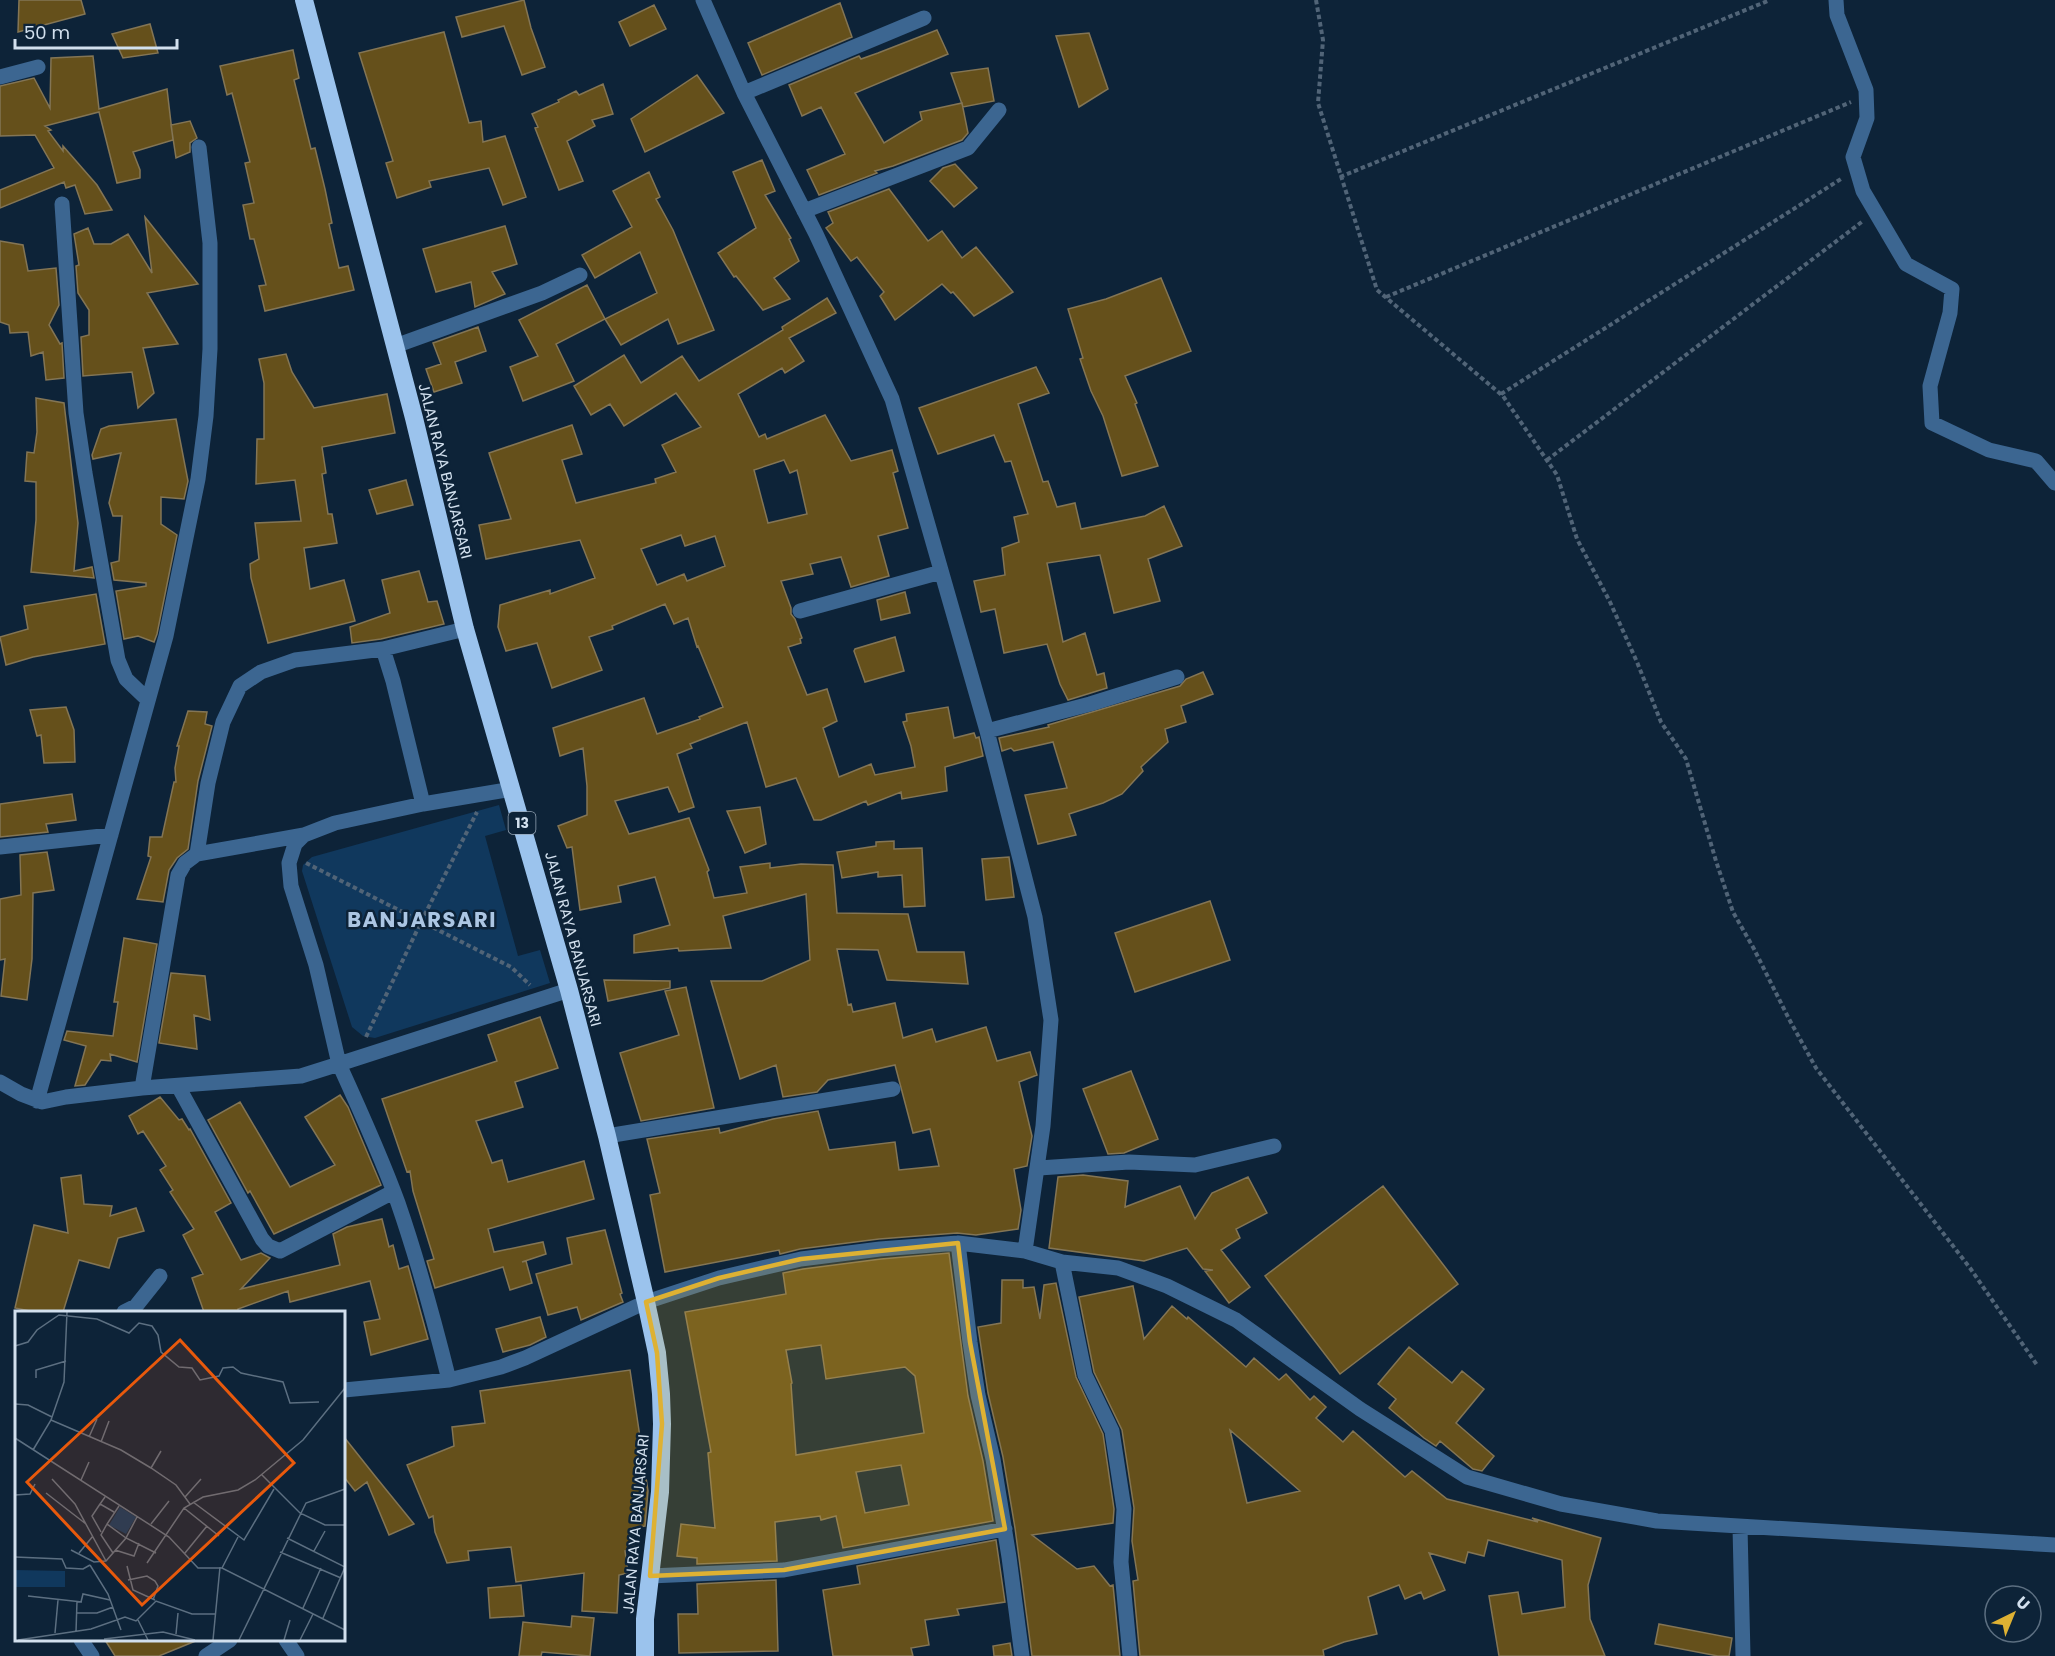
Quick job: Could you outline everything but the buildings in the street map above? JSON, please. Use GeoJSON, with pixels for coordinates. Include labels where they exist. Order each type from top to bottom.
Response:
{"type":"FeatureCollection","features":[{"type":"Feature","properties":{"kind":"highway","name":"JALAN RAYA BANJARSARI"},"geometry":{"type":"LineString","coordinates":[[304,0],[395,346],[465,629],[513,789],[569,990],[607,1136],[657,1353],[662,1424],[660,1492],[645,1619],[645,1656]]}},
{"type":"Feature","properties":{"kind":"street"},"geometry":{"type":"LineString","coordinates":[[703,0],[744,93],[804,211],[892,399],[987,731],[1035,917],[1051,1020],[1044,1126],[1025,1251]]}},
{"type":"Feature","properties":{"kind":"street"},"geometry":{"type":"LineString","coordinates":[[1836,0],[1837,15],[1866,90],[1867,118],[1853,158],[1863,191],[1906,264],[1952,289],[1950,313],[1930,386],[1932,423],[1989,450],[2036,461],[2055,483]]}},
{"type":"Feature","properties":{"kind":"street"},"geometry":{"type":"LineString","coordinates":[[744,93],[924,18]]}},
{"type":"Feature","properties":{"kind":"street"},"geometry":{"type":"LineString","coordinates":[[0,77],[38,67]]}},
{"type":"Feature","properties":{"kind":"street"},"geometry":{"type":"LineString","coordinates":[[804,211],[968,148],[999,110]]}},
{"type":"Feature","properties":{"kind":"street"},"geometry":{"type":"LineString","coordinates":[[37,1101],[166,636],[198,479],[206,416],[210,349],[210,243],[199,147]]}},
{"type":"Feature","properties":{"kind":"street"},"geometry":{"type":"LineString","coordinates":[[62,204],[70,351],[85,473],[118,660],[126,679],[148,700]]}},
{"type":"Feature","properties":{"kind":"street"},"geometry":{"type":"LineString","coordinates":[[395,346],[542,294],[580,275]]}},
{"type":"Feature","properties":{"kind":"street"},"geometry":{"type":"LineString","coordinates":[[800,611],[940,572]]}},
{"type":"Feature","properties":{"kind":"street"},"geometry":{"type":"LineString","coordinates":[[197,854],[207,783],[223,722],[240,686],[261,672],[295,660],[383,649],[465,629]]}},
{"type":"Feature","properties":{"kind":"street"},"geometry":{"type":"LineString","coordinates":[[383,649],[423,804]]}},
{"type":"Feature","properties":{"kind":"street"},"geometry":{"type":"LineString","coordinates":[[987,731],[1090,704],[1177,677]]}},
{"type":"Feature","properties":{"kind":"street"},"geometry":{"type":"LineString","coordinates":[[142,1088],[178,875],[185,863],[197,854],[304,835],[335,823],[423,804],[513,789]]}},
{"type":"Feature","properties":{"kind":"street"},"geometry":{"type":"LineString","coordinates":[[0,846],[111,835]]}},
{"type":"Feature","properties":{"kind":"street"},"geometry":{"type":"LineString","coordinates":[[304,835],[295,844],[289,863],[291,886],[316,965],[339,1064],[371,1134],[393,1192],[428,1295],[449,1380]]}},
{"type":"Feature","properties":{"kind":"street"},"geometry":{"type":"LineString","coordinates":[[0,1082],[42,1102],[142,1088],[301,1076],[569,990]]}},
{"type":"Feature","properties":{"kind":"street"},"geometry":{"type":"LineString","coordinates":[[178,1086],[262,1239],[274,1250],[280,1251],[393,1192]]}},
{"type":"Feature","properties":{"kind":"street"},"geometry":{"type":"LineString","coordinates":[[607,1136],[893,1089]]}},
{"type":"Feature","properties":{"kind":"street"},"geometry":{"type":"LineString","coordinates":[[1039,1168],[1129,1162],[1195,1165],[1274,1146]]}},
{"type":"Feature","properties":{"kind":"street"},"geometry":{"type":"LineString","coordinates":[[958,1243],[971,1353],[1005,1529],[1022,1656]]}},
{"type":"Feature","properties":{"kind":"street"},"geometry":{"type":"LineString","coordinates":[[345,1390],[449,1380],[501,1367],[646,1302],[719,1278],[801,1259],[880,1249],[958,1243],[1025,1251],[1062,1262],[1118,1268],[1167,1286],[1236,1320],[1360,1409],[1467,1477],[1572,1506],[1657,1521],[2055,1545]]}},
{"type":"Feature","properties":{"kind":"street"},"geometry":{"type":"LineString","coordinates":[[1062,1262],[1085,1375],[1112,1431],[1124,1509],[1121,1562],[1130,1656]]}},
{"type":"Feature","properties":{"kind":"street"},"geometry":{"type":"LineString","coordinates":[[126,1311],[136,1306],[160,1276]]}},
{"type":"Feature","properties":{"kind":"street"},"geometry":{"type":"LineString","coordinates":[[1740,1527],[1743,1656]]}},
{"type":"Feature","properties":{"kind":"street"},"geometry":{"type":"LineString","coordinates":[[650,1576],[783,1570],[1005,1529]]}},
{"type":"Feature","properties":{"kind":"street"},"geometry":{"type":"LineString","coordinates":[[82,1641],[92,1656]]}},
{"type":"Feature","properties":{"kind":"street"},"geometry":{"type":"LineString","coordinates":[[206,1656],[229,1641]]}},
{"type":"Feature","properties":{"kind":"street"},"geometry":{"type":"LineString","coordinates":[[287,1641],[297,1656]]}},
{"type":"Feature","properties":{"kind":"path"},"geometry":{"type":"LineString","coordinates":[[1316,0],[1323,40],[1318,103],[1377,290],[1501,394],[1557,475],[1577,539],[1610,602],[1661,722],[1686,759],[1733,912],[1789,1019],[1816,1068],[1970,1268],[2037,1365]]}},
{"type":"Feature","properties":{"kind":"path"},"geometry":{"type":"LineString","coordinates":[[1340,177],[1770,0]]}},
{"type":"Feature","properties":{"kind":"path"},"geometry":{"type":"LineString","coordinates":[[1386,297],[1860,98]]}},
{"type":"Feature","properties":{"kind":"path"},"geometry":{"type":"LineString","coordinates":[[1501,394],[1857,169]]}},
{"type":"Feature","properties":{"kind":"path"},"geometry":{"type":"LineString","coordinates":[[1547,460],[1875,212]]}},
{"type":"Feature","properties":{"kind":"path"},"geometry":{"type":"LineString","coordinates":[[356,1059],[422,920],[486,794]]}},
{"type":"Feature","properties":{"kind":"path"},"geometry":{"type":"LineString","coordinates":[[292,856],[511,967],[543,998]]}},
{"type":"Feature","properties":{"kind":"highlighted area"},"geometry":{"type":"Polygon","coordinates":[[[958,1243],[970,1342],[1005,1529],[784,1570],[650,1576],[662,1424],[657,1353],[646,1302],[719,1278],[801,1259],[958,1243]]]}},
{"type":"Feature","properties":{"kind":"shaded area"},"geometry":{"type":"Polygon","coordinates":[[[499,805],[506,830],[485,836],[518,956],[540,950],[550,983],[375,1038],[363,1036],[352,1027],[302,871],[303,865],[312,857],[499,805]]]}},
{"type":"Feature","properties":{"kind":"district","name":"BANJARSARI"},"geometry":{"type":"Point","coordinates":[422,920]}}]}
